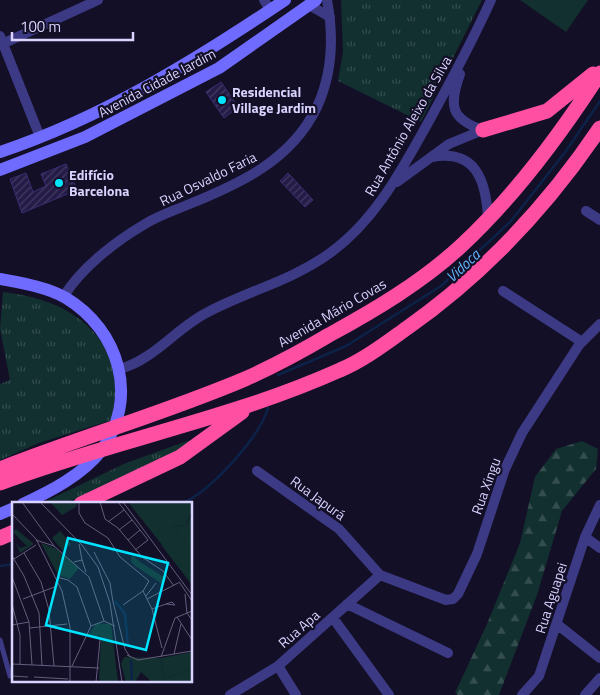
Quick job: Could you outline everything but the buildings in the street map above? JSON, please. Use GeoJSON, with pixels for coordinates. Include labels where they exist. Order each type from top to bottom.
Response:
{"type":"FeatureCollection","features":[{"type":"Feature","properties":{"kind":"highway"},"geometry":{"type":"LineString","coordinates":[[483,130],[547,111],[600,68]]}},
{"type":"Feature","properties":{"kind":"highway","name":"Avenida Mário Covas"},"geometry":{"type":"LineString","coordinates":[[0,469],[247,378],[290,357],[408,288],[460,247],[528,174],[578,107],[600,72]]}},
{"type":"Feature","properties":{"kind":"highway"},"geometry":{"type":"LineString","coordinates":[[0,483],[37,469],[192,425],[255,403],[342,370],[378,349],[458,291],[510,243],[554,192],[600,128]]}},
{"type":"Feature","properties":{"kind":"highway"},"geometry":{"type":"LineString","coordinates":[[85,502],[180,457],[255,403]]}},
{"type":"Feature","properties":{"kind":"highway"},"geometry":{"type":"LineString","coordinates":[[0,538],[12,533]]}},
{"type":"Feature","properties":{"kind":"main road","name":"Avenida Cidade Jardim"},"geometry":{"type":"LineString","coordinates":[[0,152],[84,118],[130,95],[235,34],[267,5],[285,0]]}},
{"type":"Feature","properties":{"kind":"main road","name":"Avenida Cidade Jardim"},"geometry":{"type":"LineString","coordinates":[[0,170],[85,137],[219,68],[312,2]]}},
{"type":"Feature","properties":{"kind":"main road"},"geometry":{"type":"LineString","coordinates":[[20,145],[27,161]]}},
{"type":"Feature","properties":{"kind":"main road"},"geometry":{"type":"LineString","coordinates":[[0,279],[64,296],[90,315],[100,327],[115,352],[120,369],[122,391],[118,419],[102,450],[79,472],[55,488],[26,502]]}},
{"type":"Feature","properties":{"kind":"main road"},"geometry":{"type":"LineString","coordinates":[[0,514],[12,509]]}},
{"type":"Feature","properties":{"kind":"street"},"geometry":{"type":"LineString","coordinates":[[40,137],[1,41],[98,0]]}},
{"type":"Feature","properties":{"kind":"street","name":"Rua Osvaldo Faria"},"geometry":{"type":"LineString","coordinates":[[64,296],[73,282],[110,248],[146,223],[245,179],[282,154],[312,118],[329,73],[332,49],[327,0]]}},
{"type":"Feature","properties":{"kind":"street"},"geometry":{"type":"LineString","coordinates":[[483,130],[465,124],[456,113],[454,104],[456,84],[467,52],[491,0]]}},
{"type":"Feature","properties":{"kind":"street"},"geometry":{"type":"LineString","coordinates":[[312,2],[330,17]]}},
{"type":"Feature","properties":{"kind":"street","name":"Rua Antônio Aleixo da Silva"},"geometry":{"type":"LineString","coordinates":[[120,369],[143,360],[185,325],[209,311],[305,269],[330,254],[354,233],[389,188],[467,52]]}},
{"type":"Feature","properties":{"kind":"street"},"geometry":{"type":"LineString","coordinates":[[389,188],[449,144],[483,130]]}},
{"type":"Feature","properties":{"kind":"street"},"geometry":{"type":"LineString","coordinates":[[429,158],[443,155],[454,156],[473,167],[484,186],[488,218]]}},
{"type":"Feature","properties":{"kind":"street"},"geometry":{"type":"LineString","coordinates":[[586,211],[600,220]]}},
{"type":"Feature","properties":{"kind":"street"},"geometry":{"type":"LineString","coordinates":[[503,291],[582,342]]}},
{"type":"Feature","properties":{"kind":"street","name":"Rua Xingu"},"geometry":{"type":"LineString","coordinates":[[380,575],[446,600],[453,599],[458,594],[477,554],[506,468],[522,433],[582,342],[600,324]]}},
{"type":"Feature","properties":{"kind":"street","name":"Rua Japurá"},"geometry":{"type":"LineString","coordinates":[[257,471],[339,529],[380,575]]}},
{"type":"Feature","properties":{"kind":"street","name":"Rua Aguapei"},"geometry":{"type":"LineString","coordinates":[[522,695],[539,676],[558,625],[586,536],[600,505]]}},
{"type":"Feature","properties":{"kind":"street"},"geometry":{"type":"LineString","coordinates":[[586,536],[600,548]]}},
{"type":"Feature","properties":{"kind":"street","name":"Rua Apa"},"geometry":{"type":"LineString","coordinates":[[230,695],[278,666],[380,575]]}},
{"type":"Feature","properties":{"kind":"street"},"geometry":{"type":"LineString","coordinates":[[347,604],[448,653]]}},
{"type":"Feature","properties":{"kind":"street"},"geometry":{"type":"LineString","coordinates":[[333,618],[389,695]]}},
{"type":"Feature","properties":{"kind":"street"},"geometry":{"type":"LineString","coordinates":[[558,625],[600,658]]}},
{"type":"Feature","properties":{"kind":"street"},"geometry":{"type":"LineString","coordinates":[[278,666],[296,695]]}},
{"type":"Feature","properties":{"kind":"street"},"geometry":{"type":"LineString","coordinates":[[585,695],[600,678]]}},
{"type":"Feature","properties":{"kind":"lane"},"geometry":{"type":"LineString","coordinates":[[0,640],[10,676]]}},
{"type":"Feature","properties":{"kind":"green space"},"geometry":{"type":"Polygon","coordinates":[[[341,0],[482,0],[421,122],[338,81],[343,52],[341,0]]]}},
{"type":"Feature","properties":{"kind":"green space"},"geometry":{"type":"Polygon","coordinates":[[[520,0],[588,0],[566,32],[520,0]]]}},
{"type":"Feature","properties":{"kind":"green space"},"geometry":{"type":"Polygon","coordinates":[[[3,292],[22,295],[57,306],[87,325],[99,339],[109,355],[116,380],[112,420],[39,443],[0,460],[0,384],[10,380],[0,329],[3,292]]]}},
{"type":"Feature","properties":{"kind":"green space"},"geometry":{"type":"Polygon","coordinates":[[[190,440],[181,453],[104,487],[67,502],[44,502],[126,463],[190,440]]]}},
{"type":"Feature","properties":{"kind":"green space"},"geometry":{"type":"Polygon","coordinates":[[[582,441],[598,449],[596,469],[562,511],[537,595],[499,695],[458,695],[455,693],[487,624],[520,543],[535,477],[556,449],[582,441]]]}},
{"type":"Feature","properties":{"kind":"waterway","name":"Vidoca"},"geometry":{"type":"LineString","coordinates":[[278,375],[346,346],[441,286],[511,221],[566,151],[600,101]]}},
{"type":"Feature","properties":{"kind":"waterway","name":"Vidoca"},"geometry":{"type":"LineString","coordinates":[[184,502],[206,488],[232,462],[255,434],[268,408]]}},
{"type":"Feature","properties":{"kind":"waterway","name":"Vidoca"},"geometry":{"type":"LineString","coordinates":[[0,566],[12,564]]}},
{"type":"Feature","properties":{"kind":"place","name":"Residencial Village Jardim"},"geometry":{"type":"Point","coordinates":[222,100]}},
{"type":"Feature","properties":{"kind":"place","name":"Edifício Barcelona"},"geometry":{"type":"Point","coordinates":[59,183]}}]}
